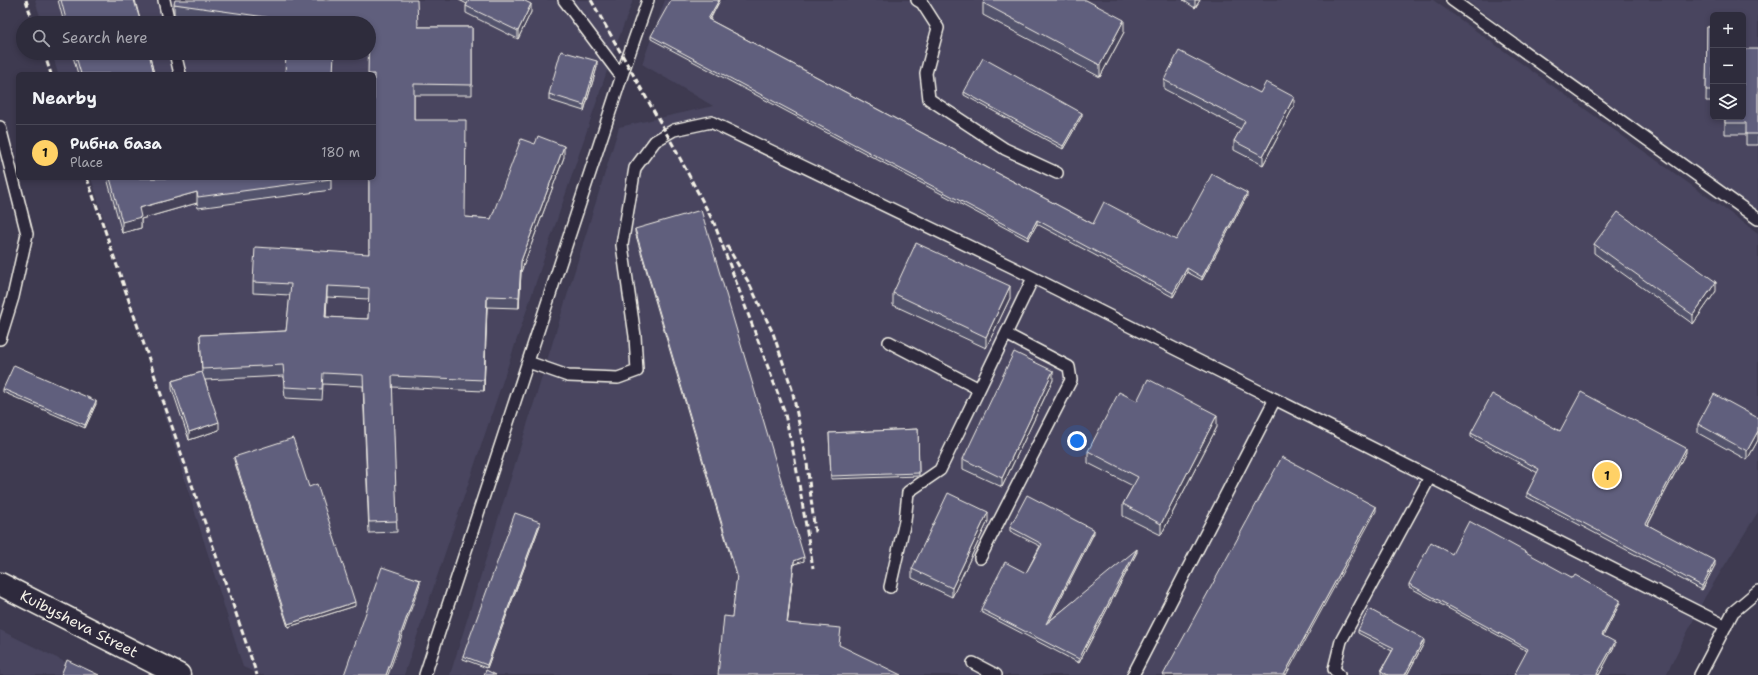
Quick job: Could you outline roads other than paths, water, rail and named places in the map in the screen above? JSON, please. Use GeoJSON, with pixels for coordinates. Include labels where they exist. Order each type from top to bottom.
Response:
{"type":"FeatureCollection","features":[{"type":"Feature","properties":{"kind":"main road","name":"Kuibysheva Street"},"geometry":{"type":"LineString","coordinates":[[0,584],[179,675]]}},
{"type":"Feature","properties":{"kind":"lane"},"geometry":{"type":"LineString","coordinates":[[164,0],[167,16]]}},
{"type":"Feature","properties":{"kind":"lane"},"geometry":{"type":"LineString","coordinates":[[564,0],[621,76]]}},
{"type":"Feature","properties":{"kind":"lane"},"geometry":{"type":"LineString","coordinates":[[425,675],[621,76],[648,0]]}},
{"type":"Feature","properties":{"kind":"lane"},"geometry":{"type":"LineString","coordinates":[[917,0],[922,3],[938,28],[926,73],[929,99],[1005,149],[1057,173]]}},
{"type":"Feature","properties":{"kind":"lane"},"geometry":{"type":"LineString","coordinates":[[1452,0],[1758,219]]}},
{"type":"Feature","properties":{"kind":"lane"},"geometry":{"type":"LineString","coordinates":[[177,60],[180,72]]}},
{"type":"Feature","properties":{"kind":"lane"},"geometry":{"type":"LineString","coordinates":[[528,362],[568,376],[618,378],[638,371],[636,336],[622,245],[635,168],[655,141],[674,130],[711,122],[1033,278],[1726,626]]}},
{"type":"Feature","properties":{"kind":"lane"},"geometry":{"type":"LineString","coordinates":[[0,126],[27,234],[13,297],[0,339]]}},
{"type":"Feature","properties":{"kind":"lane"},"geometry":{"type":"LineString","coordinates":[[890,587],[905,521],[908,492],[940,470],[1033,278]]}},
{"type":"Feature","properties":{"kind":"lane"},"geometry":{"type":"LineString","coordinates":[[980,558],[1071,380],[1069,367],[1006,334]]}},
{"type":"Feature","properties":{"kind":"lane"},"geometry":{"type":"LineString","coordinates":[[889,342],[979,388]]}},
{"type":"Feature","properties":{"kind":"lane"},"geometry":{"type":"LineString","coordinates":[[1133,675],[1275,399]]}},
{"type":"Feature","properties":{"kind":"lane"},"geometry":{"type":"LineString","coordinates":[[1339,675],[1334,669],[1341,641],[1430,477]]}},
{"type":"Feature","properties":{"kind":"lane"},"geometry":{"type":"LineString","coordinates":[[1700,675],[1733,612],[1758,591]]}},
{"type":"Feature","properties":{"kind":"lane"},"geometry":{"type":"LineString","coordinates":[[973,663],[996,675]]}},
{"type":"Feature","properties":{"kind":"railway"},"geometry":{"type":"LineString","coordinates":[[26,0],[31,16]]}},
{"type":"Feature","properties":{"kind":"railway"},"geometry":{"type":"LineString","coordinates":[[591,0],[673,145],[714,223],[784,410],[795,460],[813,568]]}},
{"type":"Feature","properties":{"kind":"railway"},"geometry":{"type":"LineString","coordinates":[[46,60],[50,72]]}},
{"type":"Feature","properties":{"kind":"railway"},"geometry":{"type":"LineString","coordinates":[[88,180],[257,675]]}},
{"type":"Feature","properties":{"kind":"railway"},"geometry":{"type":"LineString","coordinates":[[727,246],[749,283],[773,333],[792,389],[807,463],[815,533]]}},
{"type":"Feature","properties":{"kind":"place","name":"Рибна база"},"geometry":{"type":"Point","coordinates":[1607,475]}}]}
